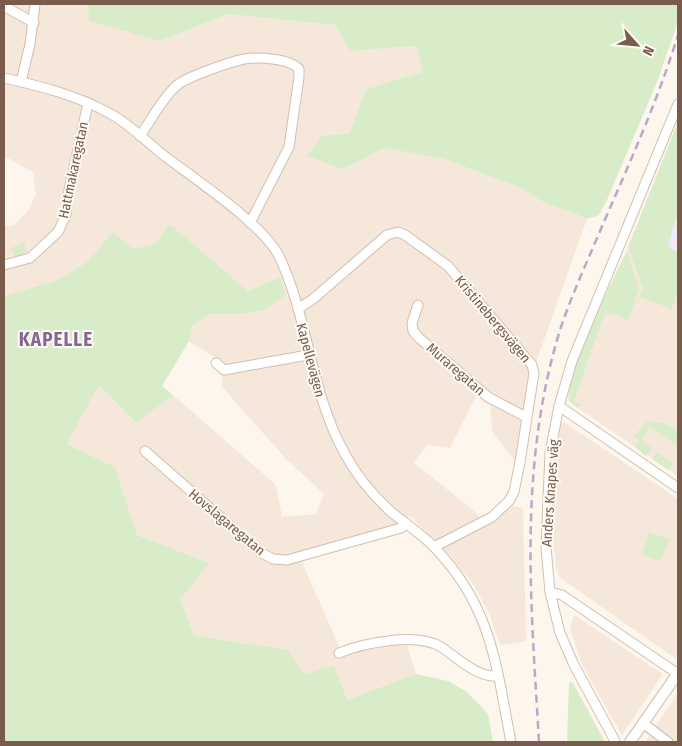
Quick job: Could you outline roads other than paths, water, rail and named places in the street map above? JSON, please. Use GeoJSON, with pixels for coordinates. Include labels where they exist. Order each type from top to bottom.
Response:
{"type":"FeatureCollection","features":[{"type":"Feature","properties":{"kind":"street"},"geometry":{"type":"LineString","coordinates":[[21,82],[34,23],[35,4]]}},
{"type":"Feature","properties":{"kind":"street"},"geometry":{"type":"LineString","coordinates":[[4,6],[34,23]]}},
{"type":"Feature","properties":{"kind":"street"},"geometry":{"type":"LineString","coordinates":[[140,136],[175,87],[184,80],[244,59],[288,62],[299,69],[289,147],[250,223]]}},
{"type":"Feature","properties":{"kind":"street","name":"Kapellevägen"},"geometry":{"type":"LineString","coordinates":[[4,78],[68,94],[111,113],[250,223],[278,254],[298,310],[308,355],[324,407],[346,456],[375,496],[434,547],[478,609],[492,643],[511,742]]}},
{"type":"Feature","properties":{"kind":"street","name":"Hattmakaregatan"},"geometry":{"type":"LineString","coordinates":[[4,265],[30,258],[58,232],[66,215],[68,195],[88,103]]}},
{"type":"Feature","properties":{"kind":"street","name":"Anders Knapes väg"},"geometry":{"type":"LineString","coordinates":[[615,741],[574,665],[560,633],[550,592],[546,547],[550,453],[559,406],[579,341],[678,104]]}},
{"type":"Feature","properties":{"kind":"street","name":"Kristinebergsvägen"},"geometry":{"type":"LineString","coordinates":[[298,310],[328,287],[387,235],[398,232],[448,266],[530,361],[534,373],[514,492],[509,501],[492,517],[434,547]]}},
{"type":"Feature","properties":{"kind":"street","name":"Muraregatan"},"geometry":{"type":"LineString","coordinates":[[418,305],[412,323],[413,331],[418,337],[488,397],[526,416]]}},
{"type":"Feature","properties":{"kind":"street"},"geometry":{"type":"LineString","coordinates":[[216,363],[224,370],[308,355]]}},
{"type":"Feature","properties":{"kind":"street"},"geometry":{"type":"LineString","coordinates":[[559,406],[678,488]]}},
{"type":"Feature","properties":{"kind":"street","name":"Hovslagaregatan"},"geometry":{"type":"LineString","coordinates":[[145,451],[260,552],[273,559],[286,560],[306,555],[401,528],[406,523]]}},
{"type":"Feature","properties":{"kind":"street"},"geometry":{"type":"LineString","coordinates":[[550,592],[562,595],[678,674],[630,742]]}},
{"type":"Feature","properties":{"kind":"street"},"geometry":{"type":"LineString","coordinates":[[339,653],[356,646],[377,642],[428,642],[440,646],[483,674],[498,676]]}},
{"type":"Feature","properties":{"kind":"street"},"geometry":{"type":"LineString","coordinates":[[644,724],[668,742]]}},
{"type":"Feature","properties":{"kind":"railway"},"geometry":{"type":"LineString","coordinates":[[539,742],[531,587],[531,537],[537,435],[546,384],[559,333],[569,305],[643,131],[678,35]]}},
{"type":"Feature","properties":{"kind":"district","name":"KAPELLE"},"geometry":{"type":"Point","coordinates":[56,339]}}]}
